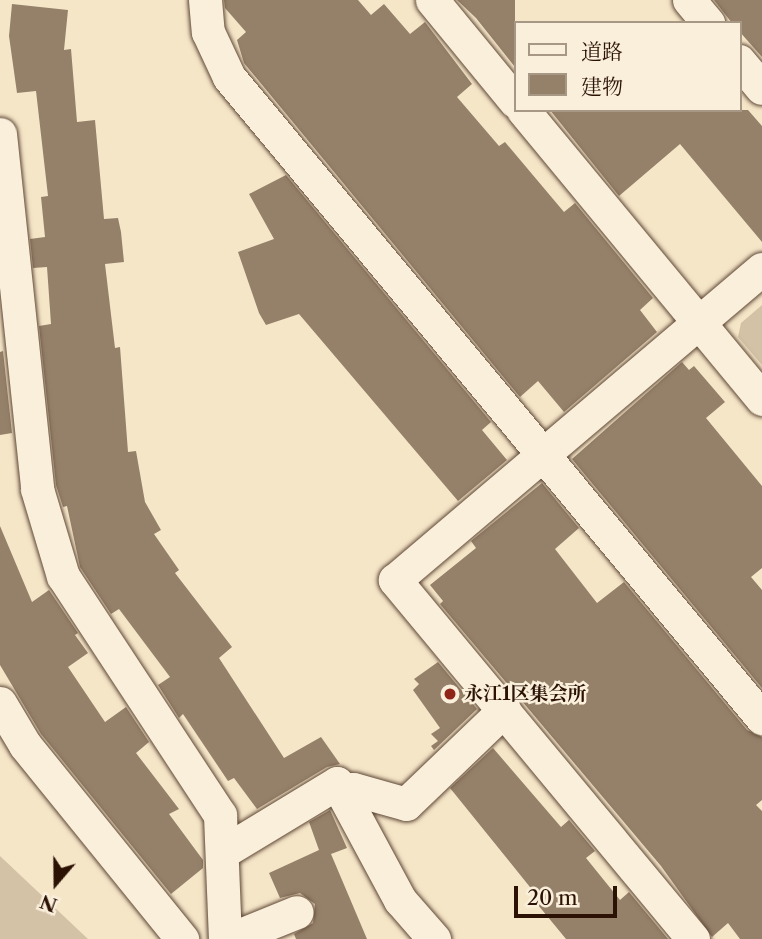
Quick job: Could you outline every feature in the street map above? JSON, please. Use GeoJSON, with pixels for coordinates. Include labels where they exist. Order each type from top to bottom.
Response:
{"type":"FeatureCollection","features":[{"type":"Feature","properties":{"kind":"street"},"geometry":{"type":"LineString","coordinates":[[205,0],[208,32],[229,77],[762,718]]}},
{"type":"Feature","properties":{"kind":"street"},"geometry":{"type":"LineString","coordinates":[[432,0],[514,100]]}},
{"type":"Feature","properties":{"kind":"street"},"geometry":{"type":"LineString","coordinates":[[689,0],[706,21]]}},
{"type":"Feature","properties":{"kind":"street"},"geometry":{"type":"LineString","coordinates":[[741,63],[762,88]]}},
{"type":"Feature","properties":{"kind":"street"},"geometry":{"type":"LineString","coordinates":[[525,112],[762,399]]}},
{"type":"Feature","properties":{"kind":"street"},"geometry":{"type":"LineString","coordinates":[[0,134],[37,489],[63,576],[220,815],[225,938],[240,935],[297,912]]}},
{"type":"Feature","properties":{"kind":"street"},"geometry":{"type":"LineString","coordinates":[[693,939],[395,580],[762,269]]}},
{"type":"Feature","properties":{"kind":"street"},"geometry":{"type":"LineString","coordinates":[[1,708],[182,939]]}},
{"type":"Feature","properties":{"kind":"street"},"geometry":{"type":"LineString","coordinates":[[341,791],[353,789],[406,804],[504,710]]}},
{"type":"Feature","properties":{"kind":"street"},"geometry":{"type":"LineString","coordinates":[[223,852],[337,783],[400,900],[434,939]]}},
{"type":"Feature","properties":{"kind":"shaded area"},"geometry":{"type":"Polygon","coordinates":[[[762,305],[762,365],[738,337],[741,323],[762,305]]]}},
{"type":"Feature","properties":{"kind":"shaded area"},"geometry":{"type":"Polygon","coordinates":[[[0,856],[88,939],[0,939],[0,856]]]}},
{"type":"Feature","properties":{"kind":"building"},"geometry":{"type":"Polygon","coordinates":[[[224,0],[358,0],[371,15],[384,4],[410,34],[425,22],[472,84],[457,97],[499,146],[505,142],[564,212],[575,203],[653,298],[640,310],[657,332],[564,412],[538,381],[520,397],[244,63],[237,40],[246,32],[225,8],[224,0]]]}},
{"type":"Feature","properties":{"kind":"building"},"geometry":{"type":"Polygon","coordinates":[[[457,0],[515,0],[514,66],[476,18],[457,0]]]}},
{"type":"Feature","properties":{"kind":"building"},"geometry":{"type":"Polygon","coordinates":[[[714,0],[762,0],[762,57],[741,33],[741,21],[730,21],[714,0]]]}},
{"type":"Feature","properties":{"kind":"building"},"geometry":{"type":"Polygon","coordinates":[[[12,4],[68,10],[64,50],[71,49],[77,122],[95,120],[104,219],[118,218],[121,232],[124,262],[105,264],[115,348],[120,347],[128,452],[136,451],[145,502],[161,530],[154,534],[179,570],[175,573],[232,647],[219,658],[284,758],[321,737],[340,764],[327,767],[257,809],[234,778],[228,781],[183,714],[179,718],[158,685],[170,677],[119,609],[111,614],[80,567],[67,506],[63,507],[56,485],[39,326],[51,324],[47,267],[33,268],[30,239],[45,237],[41,197],[48,196],[36,91],[17,93],[9,36],[12,4]]]}},
{"type":"Feature","properties":{"kind":"building"},"geometry":{"type":"Polygon","coordinates":[[[748,110],[762,126],[762,242],[680,144],[619,196],[552,112],[748,110]]]}},
{"type":"Feature","properties":{"kind":"building"},"geometry":{"type":"Polygon","coordinates":[[[286,175],[491,422],[482,430],[507,460],[458,501],[299,314],[266,325],[259,313],[238,252],[274,239],[249,194],[286,175]]]}},
{"type":"Feature","properties":{"kind":"building"},"geometry":{"type":"Polygon","coordinates":[[[3,351],[12,433],[0,435],[0,352],[3,351]]]}},
{"type":"Feature","properties":{"kind":"building"},"geometry":{"type":"Polygon","coordinates":[[[682,362],[689,370],[694,366],[725,402],[706,418],[762,486],[762,568],[751,577],[762,590],[762,688],[572,459],[682,362]]]}},
{"type":"Feature","properties":{"kind":"building"},"geometry":{"type":"Polygon","coordinates":[[[542,483],[579,528],[555,549],[597,603],[624,582],[747,730],[762,737],[762,800],[756,805],[762,811],[762,939],[740,939],[728,923],[712,937],[661,866],[440,604],[443,601],[430,585],[476,548],[471,541],[542,483]]]}},
{"type":"Feature","properties":{"kind":"building"},"geometry":{"type":"Polygon","coordinates":[[[0,526],[32,602],[49,590],[78,633],[75,635],[88,653],[68,667],[105,722],[126,707],[149,742],[136,753],[179,809],[169,814],[203,860],[203,868],[171,894],[41,734],[0,665],[0,526]]]}},
{"type":"Feature","properties":{"kind":"building"},"geometry":{"type":"Polygon","coordinates":[[[438,662],[477,709],[434,750],[431,746],[438,741],[431,734],[440,728],[413,690],[419,684],[414,679],[438,662]]]}},
{"type":"Feature","properties":{"kind":"building"},"geometry":{"type":"Polygon","coordinates":[[[493,748],[561,827],[569,820],[595,851],[586,858],[620,900],[629,892],[668,939],[566,939],[538,905],[542,902],[450,788],[493,748]]]}},
{"type":"Feature","properties":{"kind":"building"},"geometry":{"type":"Polygon","coordinates":[[[330,810],[347,848],[331,854],[367,939],[296,939],[294,934],[313,923],[315,904],[300,893],[280,898],[269,873],[319,850],[309,822],[330,810]]]}},
{"type":"Feature","properties":{"kind":"place","name":"永江1区集会所"},"geometry":{"type":"Point","coordinates":[450,694]}}]}
